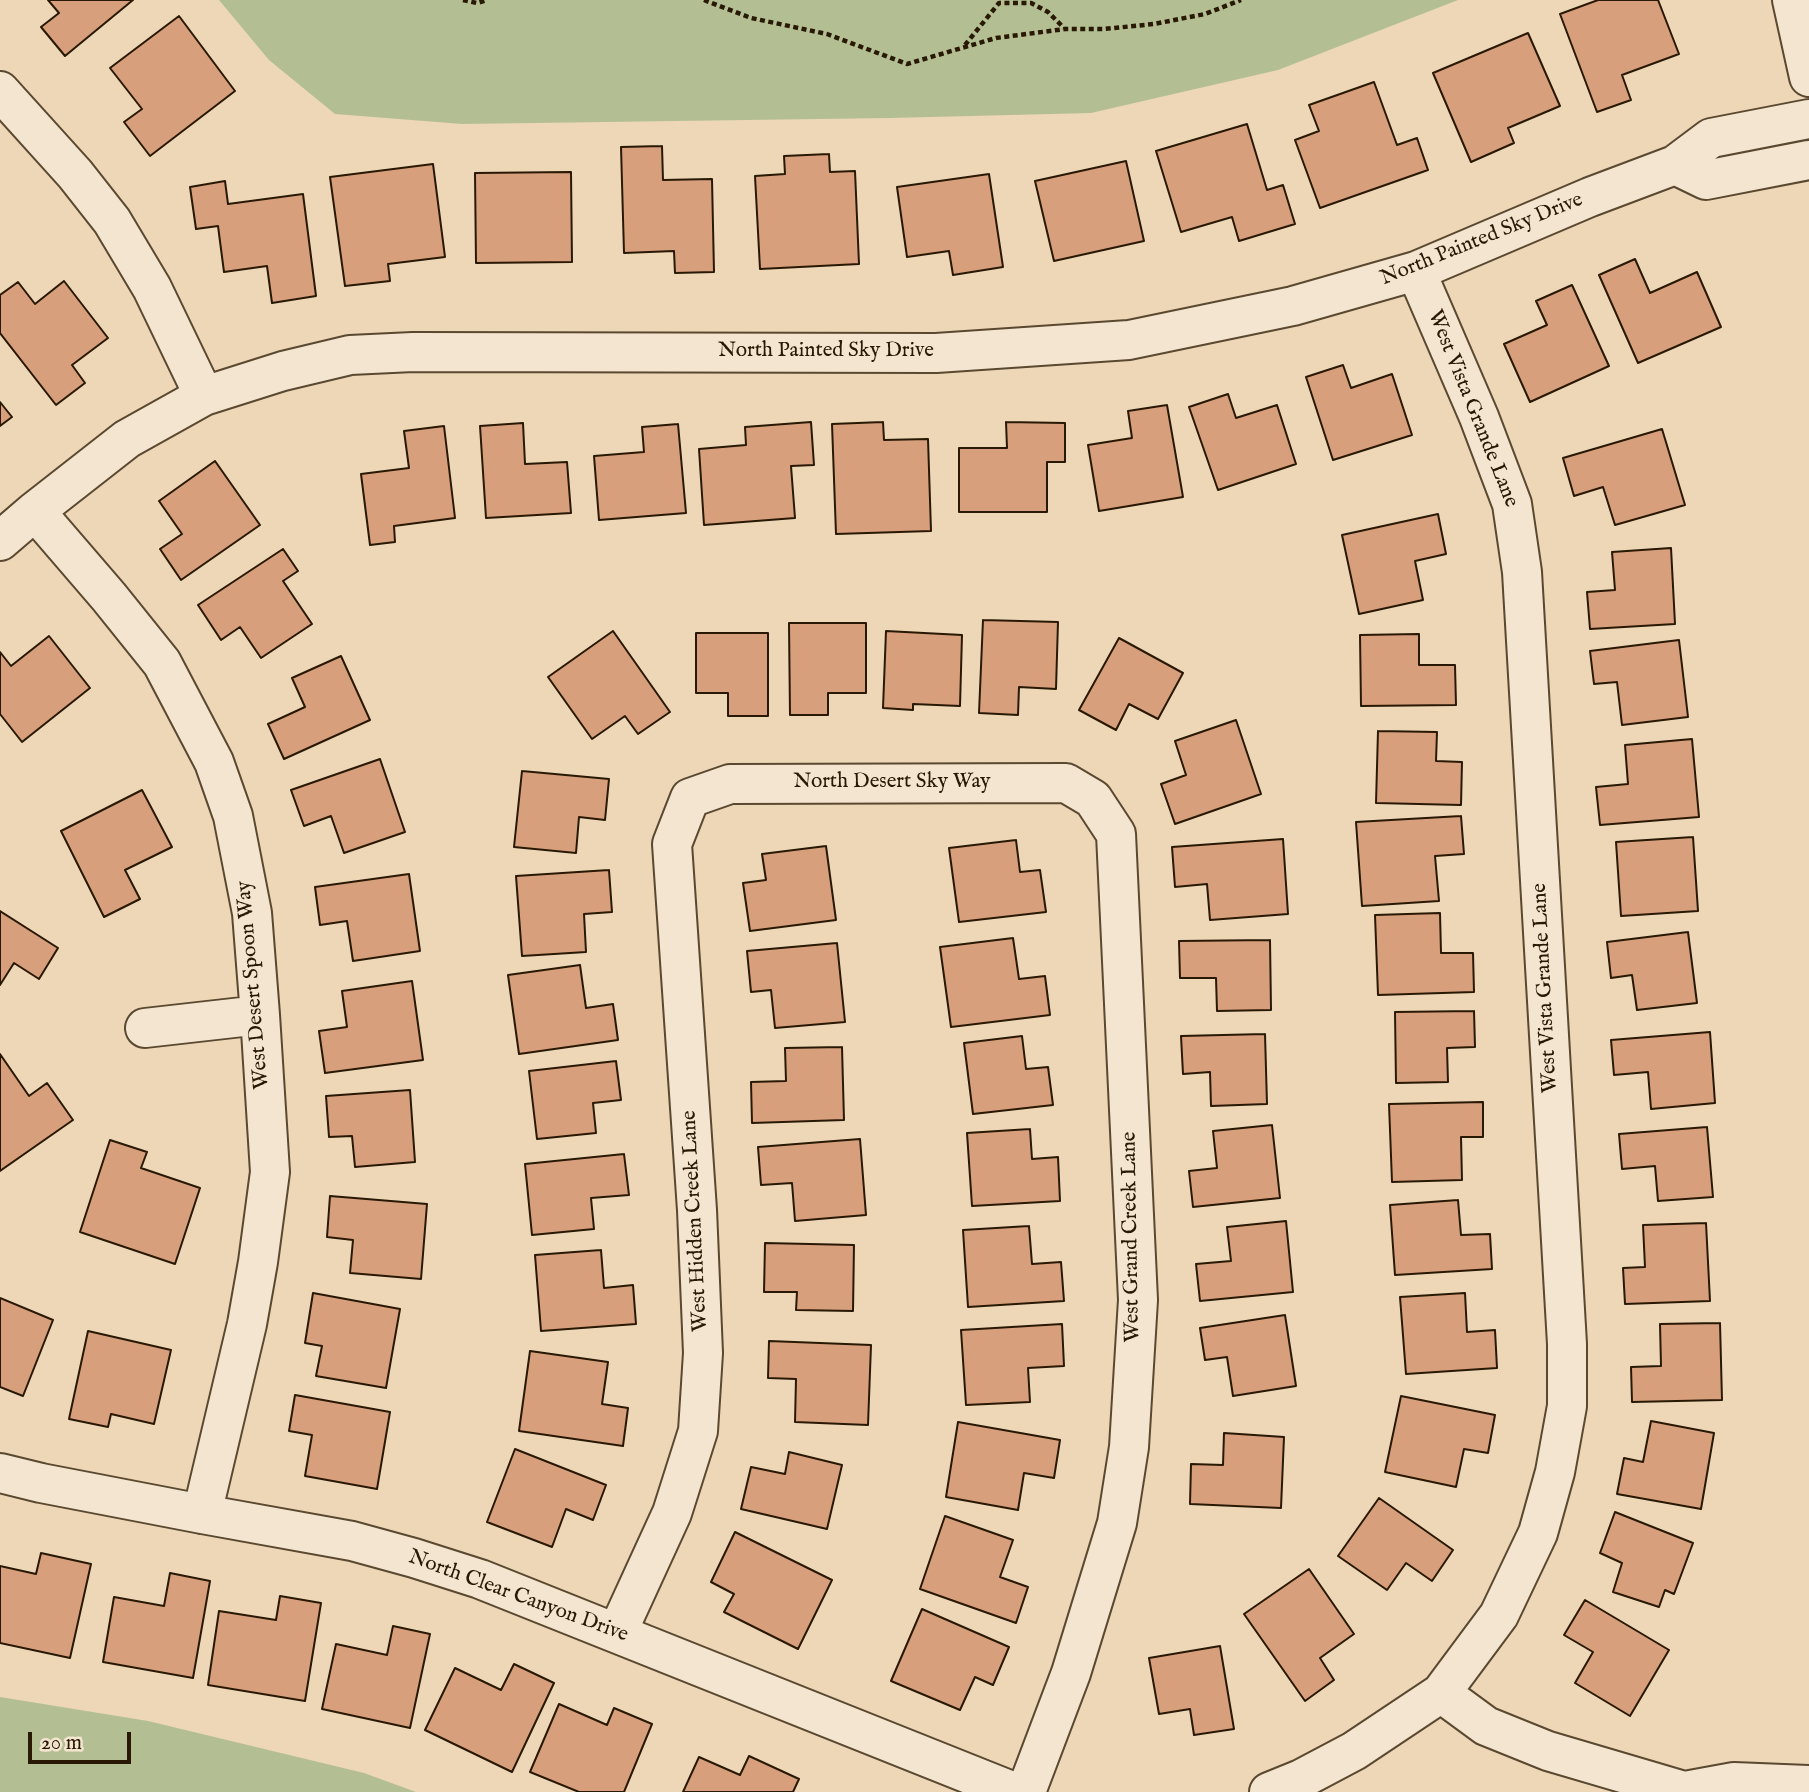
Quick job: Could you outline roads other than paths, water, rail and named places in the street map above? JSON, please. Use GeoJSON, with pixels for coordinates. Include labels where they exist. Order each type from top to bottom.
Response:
{"type":"FeatureCollection","features":[{"type":"Feature","properties":{"kind":"street"},"geometry":{"type":"LineString","coordinates":[[1792,0],[1809,77]]}},
{"type":"Feature","properties":{"kind":"street"},"geometry":{"type":"LineString","coordinates":[[0,91],[75,174],[112,221],[152,288],[204,396]]}},
{"type":"Feature","properties":{"kind":"street","name":"North Painted Sky Drive"},"geometry":{"type":"LineString","coordinates":[[0,541],[127,439],[204,396],[283,371],[350,355],[413,352],[936,353],[1129,340],[1293,306],[1416,271],[1590,197],[1675,165],[1711,138],[1809,118]]}},
{"type":"Feature","properties":{"kind":"street"},"geometry":{"type":"LineString","coordinates":[[1675,165],[1706,180],[1809,160]]}},
{"type":"Feature","properties":{"kind":"street","name":"West Vista Grande Lane"},"geometry":{"type":"LineString","coordinates":[[1416,271],[1479,416],[1512,504],[1522,572],[1567,1344],[1567,1406],[1555,1472],[1538,1533],[1499,1615],[1441,1693]]}},
{"type":"Feature","properties":{"kind":"street","name":"West Desert Spoon Way"},"geometry":{"type":"LineString","coordinates":[[35,511],[162,663],[214,762],[233,816],[252,913],[270,1172],[247,1324],[202,1514]]}},
{"type":"Feature","properties":{"kind":"street","name":"North Desert Sky Way"},"geometry":{"type":"LineString","coordinates":[[690,798],[730,783],[1066,783],[1093,799]]}},
{"type":"Feature","properties":{"kind":"street","name":"West Hidden Creek Lane"},"geometry":{"type":"LineString","coordinates":[[617,1633],[672,1513],[698,1431],[703,1353],[697,1210],[672,844],[690,798]]}},
{"type":"Feature","properties":{"kind":"street","name":"West Grand Creek Lane"},"geometry":{"type":"LineString","coordinates":[[1026,1792],[1071,1673],[1100,1584],[1117,1522],[1129,1447],[1138,1300],[1116,834],[1093,799]]}},
{"type":"Feature","properties":{"kind":"street"},"geometry":{"type":"LineString","coordinates":[[145,1028],[260,1015]]}},
{"type":"Feature","properties":{"kind":"street","name":"North Clear Canyon Drive"},"geometry":{"type":"LineString","coordinates":[[0,1473],[352,1541],[480,1578],[1014,1792]]}},
{"type":"Feature","properties":{"kind":"street"},"geometry":{"type":"LineString","coordinates":[[1269,1792],[1301,1779],[1354,1751],[1441,1693],[1486,1726],[1548,1751],[1686,1792],[1734,1782],[1809,1785]]}}]}
